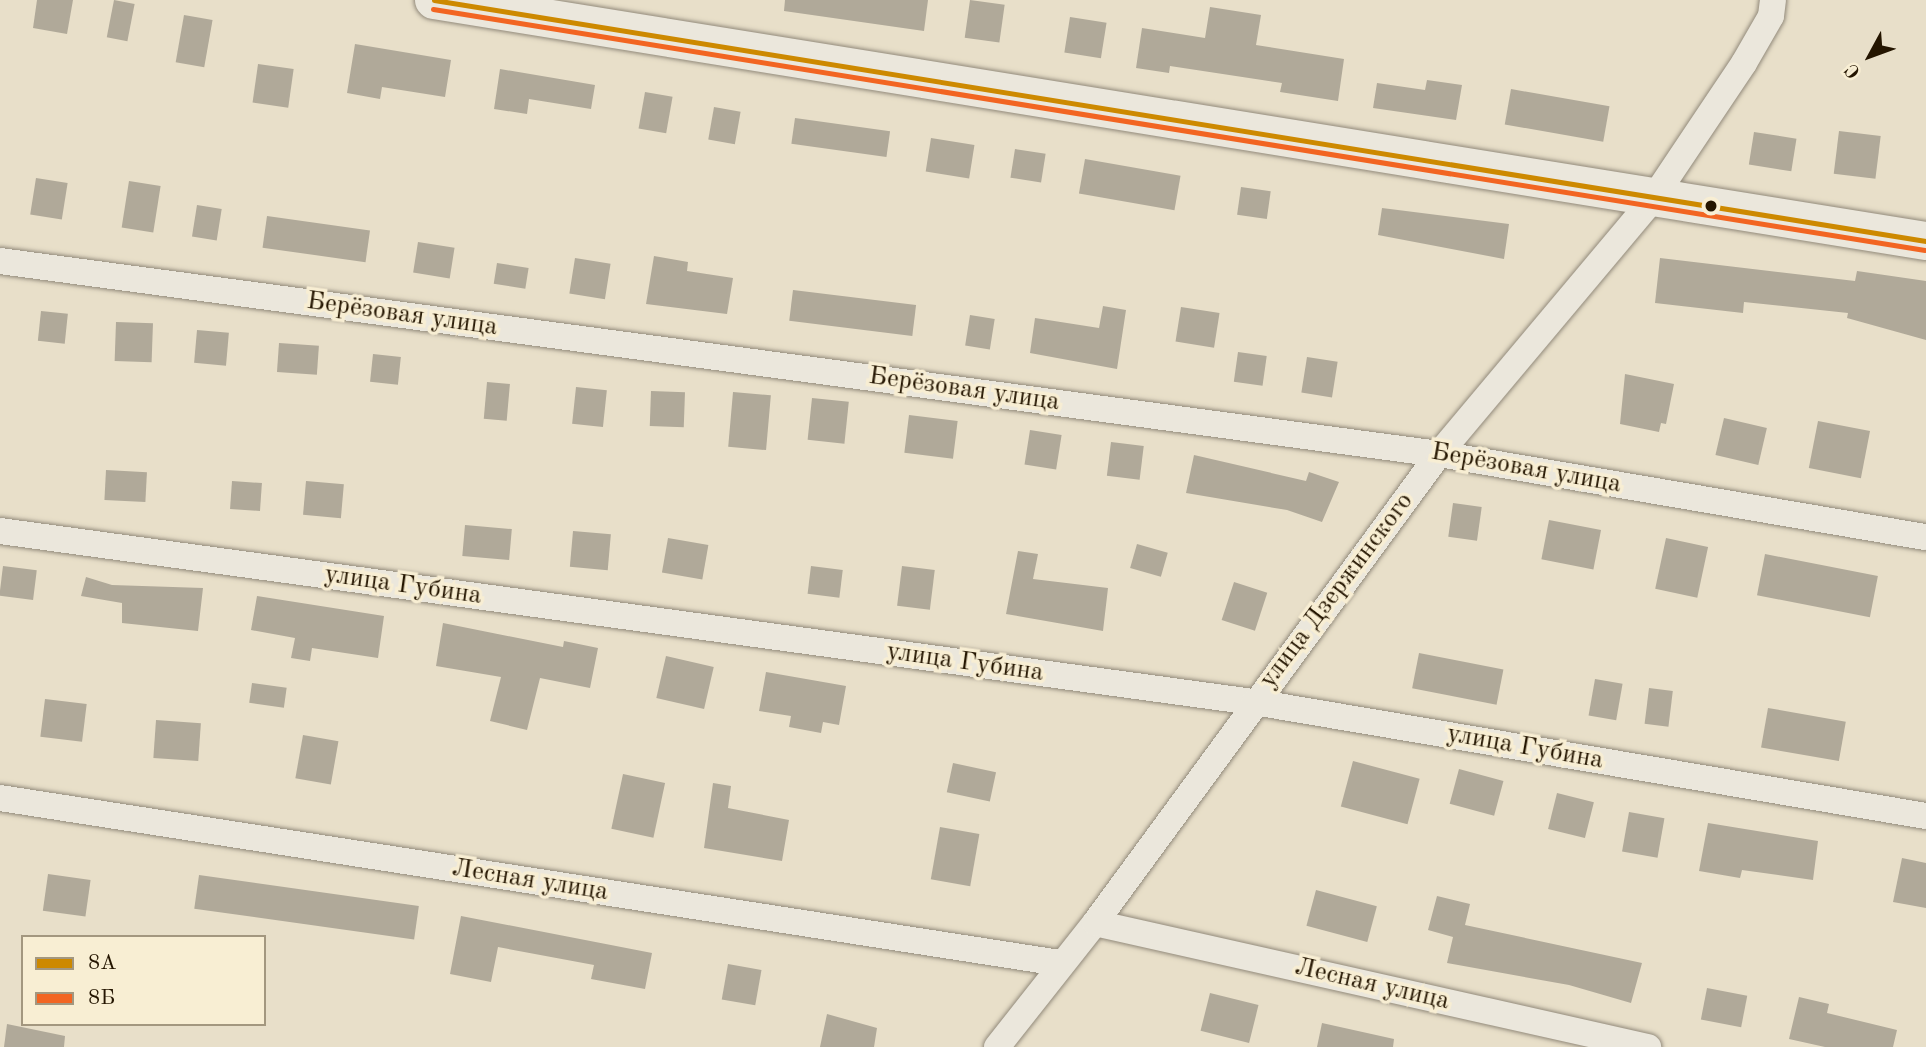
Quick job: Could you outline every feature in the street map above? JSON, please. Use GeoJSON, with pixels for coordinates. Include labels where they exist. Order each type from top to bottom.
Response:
{"type":"FeatureCollection","features":[{"type":"Feature","properties":{"kind":"street"},"geometry":{"type":"LineString","coordinates":[[434,0],[1926,242]]}},
{"type":"Feature","properties":{"kind":"street","name":"улица Дзержинского"},"geometry":{"type":"LineString","coordinates":[[997,1047],[1060,963],[1095,923],[1254,702],[1439,454],[1653,199],[1744,63],[1771,16],[1773,0]]}},
{"type":"Feature","properties":{"kind":"street","name":"Берёзовая улица"},"geometry":{"type":"LineString","coordinates":[[0,261],[1439,454],[1926,537]]}},
{"type":"Feature","properties":{"kind":"street","name":"улица Губина"},"geometry":{"type":"LineString","coordinates":[[0,531],[1254,702],[1926,816]]}},
{"type":"Feature","properties":{"kind":"street","name":"Лесная улица"},"geometry":{"type":"LineString","coordinates":[[0,798],[1060,963]]}},
{"type":"Feature","properties":{"kind":"street","name":"Лесная улица"},"geometry":{"type":"LineString","coordinates":[[1095,923],[1648,1047]]}},
{"type":"Feature","properties":{"kind":"building"},"geometry":{"type":"Polygon","coordinates":[[[37,0],[73,0],[67,34],[33,28],[37,0]]]}},
{"type":"Feature","properties":{"kind":"building"},"geometry":{"type":"Polygon","coordinates":[[[114,0],[135,4],[127,41],[107,37],[114,0]]]}},
{"type":"Feature","properties":{"kind":"building"},"geometry":{"type":"Polygon","coordinates":[[[785,0],[928,0],[924,31],[784,11],[785,0]]]}},
{"type":"Feature","properties":{"kind":"building"},"geometry":{"type":"Polygon","coordinates":[[[970,0],[1005,5],[999,43],[965,38],[970,0]]]}},
{"type":"Feature","properties":{"kind":"building"},"geometry":{"type":"Polygon","coordinates":[[[1210,7],[1261,15],[1256,45],[1344,59],[1338,101],[1280,92],[1282,83],[1170,66],[1169,73],[1136,68],[1142,28],[1205,38],[1210,7]]]}},
{"type":"Feature","properties":{"kind":"building"},"geometry":{"type":"Polygon","coordinates":[[[184,15],[213,20],[204,67],[176,62],[184,15]]]}},
{"type":"Feature","properties":{"kind":"building"},"geometry":{"type":"Polygon","coordinates":[[[1070,17],[1107,23],[1101,58],[1064,53],[1070,17]]]}},
{"type":"Feature","properties":{"kind":"building"},"geometry":{"type":"Polygon","coordinates":[[[355,44],[451,60],[445,97],[382,87],[380,99],[347,93],[355,44]]]}},
{"type":"Feature","properties":{"kind":"building"},"geometry":{"type":"Polygon","coordinates":[[[258,64],[294,69],[288,108],[253,103],[258,64]]]}},
{"type":"Feature","properties":{"kind":"building"},"geometry":{"type":"Polygon","coordinates":[[[500,69],[595,85],[591,109],[529,99],[527,114],[494,109],[500,69]]]}},
{"type":"Feature","properties":{"kind":"building"},"geometry":{"type":"Polygon","coordinates":[[[1427,80],[1462,85],[1456,120],[1373,108],[1377,83],[1425,90],[1427,80]]]}},
{"type":"Feature","properties":{"kind":"building"},"geometry":{"type":"Polygon","coordinates":[[[1511,89],[1609,106],[1603,142],[1505,124],[1511,89]]]}},
{"type":"Feature","properties":{"kind":"building"},"geometry":{"type":"Polygon","coordinates":[[[645,92],[673,97],[666,133],[639,128],[645,92]]]}},
{"type":"Feature","properties":{"kind":"building"},"geometry":{"type":"Polygon","coordinates":[[[714,107],[741,112],[735,144],[708,139],[714,107]]]}},
{"type":"Feature","properties":{"kind":"building"},"geometry":{"type":"Polygon","coordinates":[[[795,118],[890,131],[886,157],[791,144],[795,118]]]}},
{"type":"Feature","properties":{"kind":"building"},"geometry":{"type":"Polygon","coordinates":[[[1839,131],[1881,136],[1875,179],[1834,174],[1839,131]]]}},
{"type":"Feature","properties":{"kind":"building"},"geometry":{"type":"Polygon","coordinates":[[[1754,132],[1796,139],[1791,171],[1749,165],[1754,132]]]}},
{"type":"Feature","properties":{"kind":"building"},"geometry":{"type":"Polygon","coordinates":[[[931,138],[974,145],[969,178],[926,172],[931,138]]]}},
{"type":"Feature","properties":{"kind":"building"},"geometry":{"type":"Polygon","coordinates":[[[1015,149],[1046,154],[1041,182],[1010,178],[1015,149]]]}},
{"type":"Feature","properties":{"kind":"building"},"geometry":{"type":"Polygon","coordinates":[[[1085,159],[1181,176],[1174,210],[1079,193],[1085,159]]]}},
{"type":"Feature","properties":{"kind":"building"},"geometry":{"type":"Polygon","coordinates":[[[36,178],[68,183],[62,220],[30,215],[36,178]]]}},
{"type":"Feature","properties":{"kind":"building"},"geometry":{"type":"Polygon","coordinates":[[[129,181],[161,186],[153,232],[122,227],[129,181]]]}},
{"type":"Feature","properties":{"kind":"building"},"geometry":{"type":"Polygon","coordinates":[[[1241,187],[1271,191],[1267,219],[1237,215],[1241,187]]]}},
{"type":"Feature","properties":{"kind":"building"},"geometry":{"type":"Polygon","coordinates":[[[197,205],[222,209],[217,241],[192,237],[197,205]]]}},
{"type":"Feature","properties":{"kind":"building"},"geometry":{"type":"Polygon","coordinates":[[[1382,208],[1509,224],[1504,259],[1378,235],[1382,208]]]}},
{"type":"Feature","properties":{"kind":"building"},"geometry":{"type":"Polygon","coordinates":[[[267,216],[370,230],[366,262],[263,248],[267,216]]]}},
{"type":"Feature","properties":{"kind":"building"},"geometry":{"type":"Polygon","coordinates":[[[418,242],[455,248],[450,278],[413,273],[418,242]]]}},
{"type":"Feature","properties":{"kind":"building"},"geometry":{"type":"Polygon","coordinates":[[[654,256],[688,262],[687,271],[733,278],[727,314],[646,304],[654,256]]]}},
{"type":"Feature","properties":{"kind":"building"},"geometry":{"type":"Polygon","coordinates":[[[575,258],[611,264],[605,299],[569,294],[575,258]]]}},
{"type":"Feature","properties":{"kind":"building"},"geometry":{"type":"Polygon","coordinates":[[[1660,258],[1855,281],[1857,271],[1926,281],[1926,340],[1847,318],[1848,313],[1744,302],[1743,313],[1655,303],[1660,258]]]}},
{"type":"Feature","properties":{"kind":"building"},"geometry":{"type":"Polygon","coordinates":[[[497,263],[529,268],[525,289],[494,284],[497,263]]]}},
{"type":"Feature","properties":{"kind":"building"},"geometry":{"type":"Polygon","coordinates":[[[793,290],[916,305],[912,336],[789,321],[793,290]]]}},
{"type":"Feature","properties":{"kind":"building"},"geometry":{"type":"Polygon","coordinates":[[[1103,306],[1126,310],[1117,369],[1030,353],[1035,318],[1099,328],[1103,306]]]}},
{"type":"Feature","properties":{"kind":"building"},"geometry":{"type":"Polygon","coordinates":[[[1181,307],[1220,313],[1214,348],[1176,342],[1181,307]]]}},
{"type":"Feature","properties":{"kind":"building"},"geometry":{"type":"Polygon","coordinates":[[[41,311],[68,314],[65,344],[38,341],[41,311]]]}},
{"type":"Feature","properties":{"kind":"building"},"geometry":{"type":"Polygon","coordinates":[[[970,315],[995,319],[990,350],[965,346],[970,315]]]}},
{"type":"Feature","properties":{"kind":"building"},"geometry":{"type":"Polygon","coordinates":[[[116,322],[153,323],[152,362],[115,361],[116,322]]]}},
{"type":"Feature","properties":{"kind":"building"},"geometry":{"type":"Polygon","coordinates":[[[197,330],[229,333],[226,366],[194,363],[197,330]]]}},
{"type":"Feature","properties":{"kind":"building"},"geometry":{"type":"Polygon","coordinates":[[[279,343],[319,346],[317,375],[277,372],[279,343]]]}},
{"type":"Feature","properties":{"kind":"building"},"geometry":{"type":"Polygon","coordinates":[[[1238,352],[1267,356],[1263,386],[1234,382],[1238,352]]]}},
{"type":"Feature","properties":{"kind":"building"},"geometry":{"type":"Polygon","coordinates":[[[373,354],[401,357],[398,385],[370,382],[373,354]]]}},
{"type":"Feature","properties":{"kind":"building"},"geometry":{"type":"Polygon","coordinates":[[[1307,357],[1338,362],[1332,397],[1301,393],[1307,357]]]}},
{"type":"Feature","properties":{"kind":"building"},"geometry":{"type":"Polygon","coordinates":[[[1625,374],[1674,384],[1666,424],[1661,423],[1659,432],[1620,424],[1625,374]]]}},
{"type":"Feature","properties":{"kind":"building"},"geometry":{"type":"Polygon","coordinates":[[[487,382],[510,384],[507,421],[484,419],[487,382]]]}},
{"type":"Feature","properties":{"kind":"building"},"geometry":{"type":"Polygon","coordinates":[[[576,387],[607,390],[603,427],[572,424],[576,387]]]}},
{"type":"Feature","properties":{"kind":"building"},"geometry":{"type":"Polygon","coordinates":[[[651,391],[685,392],[684,427],[650,426],[651,391]]]}},
{"type":"Feature","properties":{"kind":"building"},"geometry":{"type":"Polygon","coordinates":[[[733,392],[771,395],[766,450],[728,447],[733,392]]]}},
{"type":"Feature","properties":{"kind":"building"},"geometry":{"type":"Polygon","coordinates":[[[812,398],[849,402],[844,444],[808,440],[812,398]]]}},
{"type":"Feature","properties":{"kind":"building"},"geometry":{"type":"Polygon","coordinates":[[[909,415],[958,421],[953,459],[904,453],[909,415]]]}},
{"type":"Feature","properties":{"kind":"building"},"geometry":{"type":"Polygon","coordinates":[[[1724,418],[1767,428],[1758,465],[1715,455],[1724,418]]]}},
{"type":"Feature","properties":{"kind":"building"},"geometry":{"type":"Polygon","coordinates":[[[1818,421],[1870,431],[1861,478],[1809,468],[1818,421]]]}},
{"type":"Feature","properties":{"kind":"building"},"geometry":{"type":"Polygon","coordinates":[[[1030,430],[1062,435],[1056,470],[1025,465],[1030,430]]]}},
{"type":"Feature","properties":{"kind":"building"},"geometry":{"type":"Polygon","coordinates":[[[1111,442],[1144,446],[1140,480],[1107,476],[1111,442]]]}},
{"type":"Feature","properties":{"kind":"building"},"geometry":{"type":"Polygon","coordinates":[[[1194,455],[1306,481],[1309,472],[1339,482],[1322,522],[1287,510],[1186,493],[1194,455]]]}},
{"type":"Feature","properties":{"kind":"building"},"geometry":{"type":"Polygon","coordinates":[[[106,470],[147,472],[145,502],[104,500],[106,470]]]}},
{"type":"Feature","properties":{"kind":"building"},"geometry":{"type":"Polygon","coordinates":[[[232,481],[262,483],[260,511],[230,509],[232,481]]]}},
{"type":"Feature","properties":{"kind":"building"},"geometry":{"type":"Polygon","coordinates":[[[306,481],[344,484],[341,518],[303,515],[306,481]]]}},
{"type":"Feature","properties":{"kind":"building"},"geometry":{"type":"Polygon","coordinates":[[[1453,503],[1482,507],[1477,541],[1448,537],[1453,503]]]}},
{"type":"Feature","properties":{"kind":"building"},"geometry":{"type":"Polygon","coordinates":[[[1549,520],[1601,530],[1593,569],[1541,559],[1549,520]]]}},
{"type":"Feature","properties":{"kind":"building"},"geometry":{"type":"Polygon","coordinates":[[[465,525],[512,529],[509,560],[462,556],[465,525]]]}},
{"type":"Feature","properties":{"kind":"building"},"geometry":{"type":"Polygon","coordinates":[[[573,531],[611,534],[608,570],[570,567],[573,531]]]}},
{"type":"Feature","properties":{"kind":"building"},"geometry":{"type":"Polygon","coordinates":[[[668,538],[708,545],[702,580],[662,572],[668,538]]]}},
{"type":"Feature","properties":{"kind":"building"},"geometry":{"type":"Polygon","coordinates":[[[1666,538],[1708,547],[1697,598],[1655,589],[1666,538]]]}},
{"type":"Feature","properties":{"kind":"building"},"geometry":{"type":"Polygon","coordinates":[[[1137,544],[1168,553],[1161,577],[1130,568],[1137,544]]]}},
{"type":"Feature","properties":{"kind":"building"},"geometry":{"type":"Polygon","coordinates":[[[1018,551],[1038,554],[1033,579],[1108,588],[1103,631],[1006,614],[1018,551]]]}},
{"type":"Feature","properties":{"kind":"building"},"geometry":{"type":"Polygon","coordinates":[[[1765,554],[1878,576],[1870,617],[1757,595],[1765,554]]]}},
{"type":"Feature","properties":{"kind":"building"},"geometry":{"type":"Polygon","coordinates":[[[3,566],[37,570],[33,600],[0,596],[3,566]]]}},
{"type":"Feature","properties":{"kind":"building"},"geometry":{"type":"Polygon","coordinates":[[[811,566],[843,570],[839,598],[808,594],[811,566]]]}},
{"type":"Feature","properties":{"kind":"building"},"geometry":{"type":"Polygon","coordinates":[[[902,566],[935,570],[930,610],[897,606],[902,566]]]}},
{"type":"Feature","properties":{"kind":"building"},"geometry":{"type":"Polygon","coordinates":[[[86,577],[112,585],[203,588],[198,631],[122,623],[122,603],[81,596],[86,577]]]}},
{"type":"Feature","properties":{"kind":"building"},"geometry":{"type":"Polygon","coordinates":[[[1234,582],[1267,593],[1255,631],[1222,620],[1234,582]]]}},
{"type":"Feature","properties":{"kind":"building"},"geometry":{"type":"Polygon","coordinates":[[[257,596],[384,616],[378,658],[312,648],[310,661],[291,658],[295,638],[251,630],[257,596]]]}},
{"type":"Feature","properties":{"kind":"building"},"geometry":{"type":"Polygon","coordinates":[[[443,623],[563,647],[564,641],[598,648],[590,688],[540,678],[527,730],[490,721],[501,677],[436,666],[443,623]]]}},
{"type":"Feature","properties":{"kind":"building"},"geometry":{"type":"Polygon","coordinates":[[[1419,653],[1503,669],[1497,705],[1412,688],[1419,653]]]}},
{"type":"Feature","properties":{"kind":"building"},"geometry":{"type":"Polygon","coordinates":[[[666,656],[714,667],[704,709],[656,698],[666,656]]]}},
{"type":"Feature","properties":{"kind":"building"},"geometry":{"type":"Polygon","coordinates":[[[766,672],[846,686],[839,725],[823,722],[821,733],[789,727],[791,716],[759,711],[766,672]]]}},
{"type":"Feature","properties":{"kind":"building"},"geometry":{"type":"Polygon","coordinates":[[[1595,679],[1623,684],[1616,720],[1589,715],[1595,679]]]}},
{"type":"Feature","properties":{"kind":"building"},"geometry":{"type":"Polygon","coordinates":[[[252,683],[287,688],[284,708],[249,703],[252,683]]]}},
{"type":"Feature","properties":{"kind":"building"},"geometry":{"type":"Polygon","coordinates":[[[1649,688],[1673,691],[1668,727],[1645,724],[1649,688]]]}},
{"type":"Feature","properties":{"kind":"building"},"geometry":{"type":"Polygon","coordinates":[[[45,699],[87,704],[82,742],[40,737],[45,699]]]}},
{"type":"Feature","properties":{"kind":"building"},"geometry":{"type":"Polygon","coordinates":[[[1768,708],[1846,722],[1839,761],[1761,747],[1768,708]]]}},
{"type":"Feature","properties":{"kind":"building"},"geometry":{"type":"Polygon","coordinates":[[[156,720],[201,723],[198,761],[153,758],[156,720]]]}},
{"type":"Feature","properties":{"kind":"building"},"geometry":{"type":"Polygon","coordinates":[[[303,735],[338,741],[331,785],[295,778],[303,735]]]}},
{"type":"Feature","properties":{"kind":"building"},"geometry":{"type":"Polygon","coordinates":[[[1353,761],[1420,779],[1407,824],[1341,806],[1353,761]]]}},
{"type":"Feature","properties":{"kind":"building"},"geometry":{"type":"Polygon","coordinates":[[[953,763],[996,772],[990,801],[947,792],[953,763]]]}},
{"type":"Feature","properties":{"kind":"building"},"geometry":{"type":"Polygon","coordinates":[[[1459,769],[1503,781],[1494,816],[1450,804],[1459,769]]]}},
{"type":"Feature","properties":{"kind":"building"},"geometry":{"type":"Polygon","coordinates":[[[623,774],[665,783],[653,838],[611,829],[623,774]]]}},
{"type":"Feature","properties":{"kind":"building"},"geometry":{"type":"Polygon","coordinates":[[[713,783],[731,786],[728,808],[789,820],[782,861],[704,848],[713,783]]]}},
{"type":"Feature","properties":{"kind":"building"},"geometry":{"type":"Polygon","coordinates":[[[1557,793],[1594,802],[1585,838],[1548,829],[1557,793]]]}},
{"type":"Feature","properties":{"kind":"building"},"geometry":{"type":"Polygon","coordinates":[[[1629,812],[1664,818],[1658,858],[1622,851],[1629,812]]]}},
{"type":"Feature","properties":{"kind":"building"},"geometry":{"type":"Polygon","coordinates":[[[1708,823],[1818,841],[1813,880],[1742,870],[1740,878],[1699,871],[1708,823]]]}},
{"type":"Feature","properties":{"kind":"building"},"geometry":{"type":"Polygon","coordinates":[[[940,827],[979,834],[970,886],[931,879],[940,827]]]}},
{"type":"Feature","properties":{"kind":"building"},"geometry":{"type":"Polygon","coordinates":[[[1902,858],[1926,863],[1926,908],[1893,902],[1902,858]]]}},
{"type":"Feature","properties":{"kind":"building"},"geometry":{"type":"Polygon","coordinates":[[[48,874],[91,880],[85,917],[43,911],[48,874]]]}},
{"type":"Feature","properties":{"kind":"building"},"geometry":{"type":"Polygon","coordinates":[[[199,875],[419,906],[414,940],[194,909],[199,875]]]}},
{"type":"Feature","properties":{"kind":"building"},"geometry":{"type":"Polygon","coordinates":[[[1316,890],[1377,906],[1367,942],[1306,926],[1316,890]]]}},
{"type":"Feature","properties":{"kind":"building"},"geometry":{"type":"Polygon","coordinates":[[[1437,896],[1470,904],[1465,925],[1642,963],[1631,1003],[1569,985],[1447,963],[1453,937],[1428,930],[1437,896]]]}},
{"type":"Feature","properties":{"kind":"building"},"geometry":{"type":"Polygon","coordinates":[[[461,916],[652,953],[645,989],[591,979],[594,965],[498,947],[491,982],[450,974],[461,916]]]}},
{"type":"Feature","properties":{"kind":"building"},"geometry":{"type":"Polygon","coordinates":[[[728,964],[761,970],[755,1005],[722,999],[728,964]]]}},
{"type":"Feature","properties":{"kind":"building"},"geometry":{"type":"Polygon","coordinates":[[[1707,988],[1747,996],[1741,1027],[1701,1019],[1707,988]]]}},
{"type":"Feature","properties":{"kind":"building"},"geometry":{"type":"Polygon","coordinates":[[[1210,993],[1259,1005],[1249,1043],[1201,1031],[1210,993]]]}},
{"type":"Feature","properties":{"kind":"building"},"geometry":{"type":"Polygon","coordinates":[[[1799,997],[1829,1004],[1827,1013],[1897,1030],[1893,1047],[1825,1047],[1789,1039],[1799,997]]]}},
{"type":"Feature","properties":{"kind":"building"},"geometry":{"type":"Polygon","coordinates":[[[827,1014],[877,1028],[874,1047],[820,1047],[827,1014]]]}},
{"type":"Feature","properties":{"kind":"building"},"geometry":{"type":"Polygon","coordinates":[[[1322,1023],[1394,1039],[1393,1047],[1317,1047],[1322,1023]]]}},
{"type":"Feature","properties":{"kind":"building"},"geometry":{"type":"Polygon","coordinates":[[[7,1024],[65,1036],[64,1047],[4,1047],[7,1024]]]}},
{"type":"Feature","properties":{"kind":"transit line","name":"8А"},"geometry":{"type":"LineString","coordinates":[[434,0],[1926,241]]}},
{"type":"Feature","properties":{"kind":"transit line","name":"8Б"},"geometry":{"type":"LineString","coordinates":[[433,9],[1925,250]]}}]}
